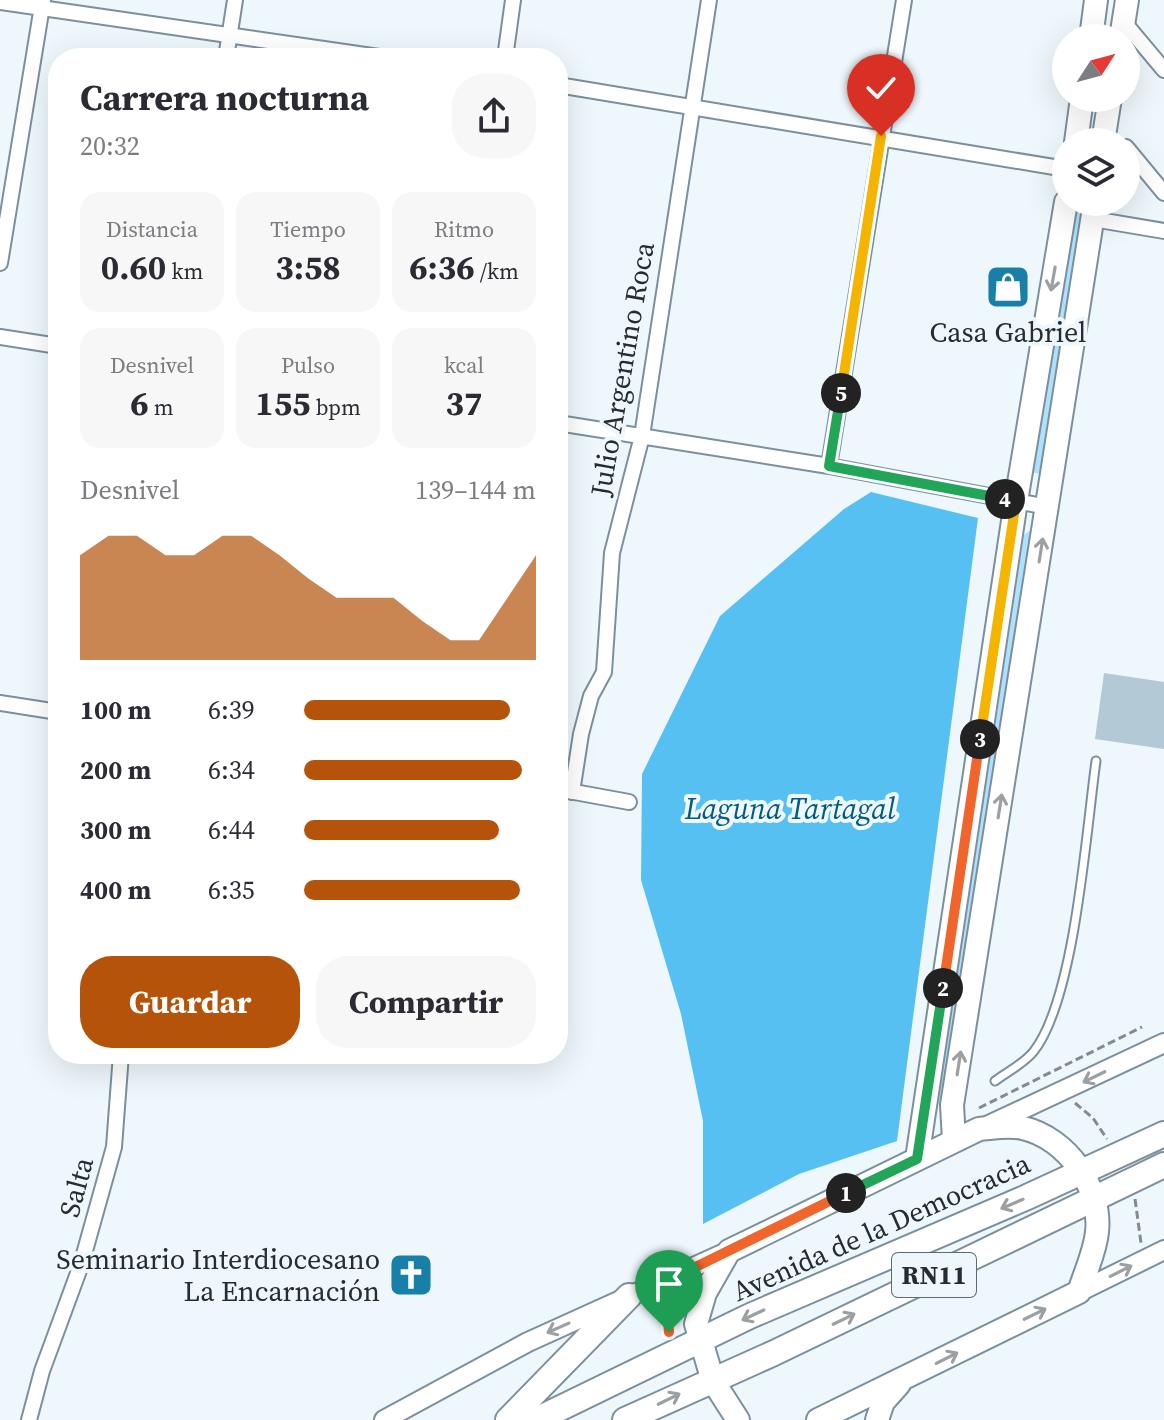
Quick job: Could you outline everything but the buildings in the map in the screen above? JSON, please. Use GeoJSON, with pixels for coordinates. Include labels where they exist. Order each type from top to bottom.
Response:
{"type":"FeatureCollection","features":[{"type":"Feature","properties":{"kind":"highway","name":"Avenida de la Democracia"},"geometry":{"type":"LineString","coordinates":[[536,1420],[750,1316],[1025,1198],[1164,1134]]}},
{"type":"Feature","properties":{"kind":"highway","name":"RN11"},"geometry":{"type":"LineString","coordinates":[[625,1420],[1164,1165]]}},
{"type":"Feature","properties":{"kind":"highway"},"geometry":{"type":"LineString","coordinates":[[508,1420],[629,1296]]}},
{"type":"Feature","properties":{"kind":"main road"},"geometry":{"type":"LineString","coordinates":[[1093,24],[1096,0]]}},
{"type":"Feature","properties":{"kind":"main road"},"geometry":{"type":"LineString","coordinates":[[917,1159],[1016,501],[1064,216]]}},
{"type":"Feature","properties":{"kind":"main road"},"geometry":{"type":"LineString","coordinates":[[954,1140],[952,1105],[1093,216]]}},
{"type":"Feature","properties":{"kind":"main road"},"geometry":{"type":"LineString","coordinates":[[738,1420],[713,1381],[696,1324],[705,1293],[729,1251],[954,1140],[978,1119],[1024,1128],[1048,1139],[1082,1171],[1095,1198],[1097,1232],[1079,1292]]}},
{"type":"Feature","properties":{"kind":"main road","name":"RN11"},"geometry":{"type":"LineString","coordinates":[[818,1420],[1079,1292]]}},
{"type":"Feature","properties":{"kind":"main road"},"geometry":{"type":"LineString","coordinates":[[877,1420],[883,1402],[902,1381]]}},
{"type":"Feature","properties":{"kind":"street"},"geometry":{"type":"LineString","coordinates":[[228,48],[235,0]]}},
{"type":"Feature","properties":{"kind":"street"},"geometry":{"type":"LineString","coordinates":[[506,48],[513,0]]}},
{"type":"Feature","properties":{"kind":"street","name":"Julio Argentino Roca"},"geometry":{"type":"LineString","coordinates":[[568,779],[591,696],[604,672],[612,553],[642,436],[709,0]]}},
{"type":"Feature","properties":{"kind":"street"},"geometry":{"type":"LineString","coordinates":[[829,466],[904,0]]}},
{"type":"Feature","properties":{"kind":"street"},"geometry":{"type":"LineString","coordinates":[[0,2],[43,4],[324,48]]}},
{"type":"Feature","properties":{"kind":"street"},"geometry":{"type":"LineString","coordinates":[[0,263],[43,4]]}},
{"type":"Feature","properties":{"kind":"street"},"geometry":{"type":"LineString","coordinates":[[1124,20],[1164,70]]}},
{"type":"Feature","properties":{"kind":"street"},"geometry":{"type":"LineString","coordinates":[[568,87],[1052,167]]}},
{"type":"Feature","properties":{"kind":"street"},"geometry":{"type":"LineString","coordinates":[[1140,164],[1164,193]]}},
{"type":"Feature","properties":{"kind":"street"},"geometry":{"type":"LineString","coordinates":[[1114,216],[1164,231]]}},
{"type":"Feature","properties":{"kind":"street"},"geometry":{"type":"LineString","coordinates":[[0,337],[48,344]]}},
{"type":"Feature","properties":{"kind":"street"},"geometry":{"type":"LineString","coordinates":[[568,425],[829,466],[1048,507]]}},
{"type":"Feature","properties":{"kind":"street"},"geometry":{"type":"LineString","coordinates":[[0,703],[48,710]]}},
{"type":"Feature","properties":{"kind":"street"},"geometry":{"type":"LineString","coordinates":[[568,791],[629,802]]}},
{"type":"Feature","properties":{"kind":"street","name":"Avenida de la Democracia"},"geometry":{"type":"LineString","coordinates":[[978,1119],[1164,1043]]}},
{"type":"Feature","properties":{"kind":"street","name":"Salta"},"geometry":{"type":"LineString","coordinates":[[29,1420],[42,1371],[81,1265],[114,1147],[120,1064]]}},
{"type":"Feature","properties":{"kind":"street","name":"RN11"},"geometry":{"type":"LineString","coordinates":[[1079,1292],[1164,1250]]}},
{"type":"Feature","properties":{"kind":"street","name":"Avenida de la Democracia"},"geometry":{"type":"LineString","coordinates":[[384,1420],[508,1352],[729,1251]]}},
{"type":"Feature","properties":{"kind":"lane"},"geometry":{"type":"LineString","coordinates":[[995,1081],[1033,1052],[1052,1018],[1067,966],[1096,761]]}},
{"type":"Feature","properties":{"kind":"path"},"geometry":{"type":"LineString","coordinates":[[978,1119],[1142,1027]]}},
{"type":"Feature","properties":{"kind":"path"},"geometry":{"type":"LineString","coordinates":[[1066,1096],[1093,1118],[1108,1142]]}},
{"type":"Feature","properties":{"kind":"path"},"geometry":{"type":"LineString","coordinates":[[1135,1198],[1142,1255]]}},
{"type":"Feature","properties":{"kind":"path"},"geometry":{"type":"LineString","coordinates":[[665,1282],[669,1332]]}},
{"type":"Feature","properties":{"kind":"shaded area"},"geometry":{"type":"Polygon","coordinates":[[[1072,216],[1084,216],[1041,474],[1030,472],[1072,216]]]}},
{"type":"Feature","properties":{"kind":"shaded area"},"geometry":{"type":"Polygon","coordinates":[[[1029,531],[1032,533],[940,1106],[938,1102],[1024,535],[1029,531]]]}},
{"type":"Feature","properties":{"kind":"water","name":"Laguna Tartagal"},"geometry":{"type":"Polygon","coordinates":[[[871,492],[978,518],[897,1141],[799,1174],[703,1224],[703,1121],[681,1014],[641,880],[642,774],[720,616],[844,509],[871,492]]]}},
{"type":"Feature","properties":{"kind":"place","name":"Casa Gabriel"},"geometry":{"type":"Point","coordinates":[1008,287]}},
{"type":"Feature","properties":{"kind":"place","name":"Seminario Interdiocesano La Encarnación"},"geometry":{"type":"Point","coordinates":[411,1275]}},
{"type":"Feature","properties":{"kind":"route"},"geometry":{"type":"LineString","coordinates":[[669,1332],[665,1282],[917,1159],[1016,501],[829,466],[881,136]]}}]}
